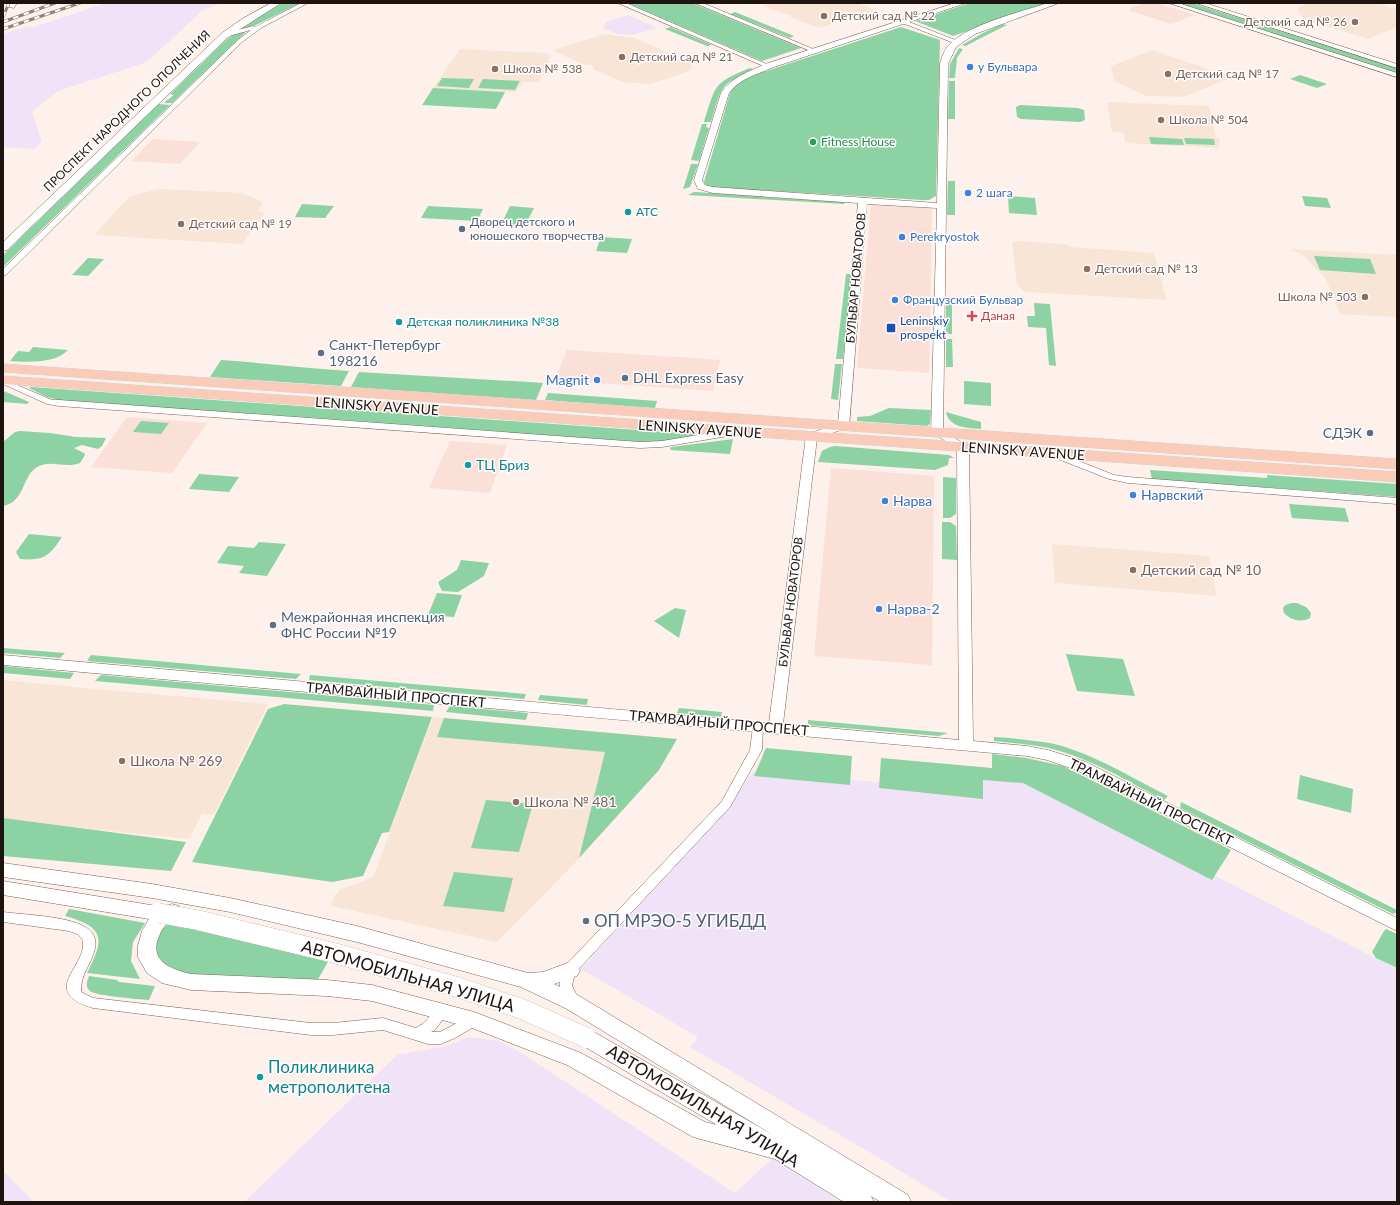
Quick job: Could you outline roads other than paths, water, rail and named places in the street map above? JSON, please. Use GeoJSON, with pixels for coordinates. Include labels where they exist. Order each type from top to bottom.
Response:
{"type":"FeatureCollection","features":[{"type":"Feature","properties":{"kind":"main road","name":"ПРОСПЕКТ НАРОДНОГО ОПОЛЧЕНИЯ"},"geometry":{"type":"LineString","coordinates":[[3,239],[219,35],[236,22],[270,3]]}},
{"type":"Feature","properties":{"kind":"main road","name":"ПРОСПЕКТ НАРОДНОГО ОПОЛЧЕНИЯ"},"geometry":{"type":"LineString","coordinates":[[3,248],[226,35],[245,21],[277,3]]}},
{"type":"Feature","properties":{"kind":"main road","name":"LENINSKY AVENUE"},"geometry":{"type":"LineString","coordinates":[[3,368],[937,439],[1397,464]]}},
{"type":"Feature","properties":{"kind":"main road","name":"LENINSKY AVENUE"},"geometry":{"type":"LineString","coordinates":[[3,381],[812,436],[843,432]]}},
{"type":"Feature","properties":{"kind":"main road","name":"LENINSKY AVENUE"},"geometry":{"type":"LineString","coordinates":[[937,439],[963,447],[1397,477]]}},
{"type":"Feature","properties":{"kind":"main road"},"geometry":{"type":"LineString","coordinates":[[3,870],[230,905]]}},
{"type":"Feature","properties":{"kind":"main road","name":"АВТОМОБИЛЬНАЯ УЛИЦА"},"geometry":{"type":"LineString","coordinates":[[3,888],[197,920],[334,952],[464,989],[522,1009],[587,1038],[864,1202]]}},
{"type":"Feature","properties":{"kind":"main road"},"geometry":{"type":"LineString","coordinates":[[230,905],[183,906],[170,912],[159,920],[151,931],[147,946],[148,957],[154,968],[169,977],[192,982],[327,988],[372,993],[474,1020],[574,1059],[700,1130],[780,1151]]}},
{"type":"Feature","properties":{"kind":"main road","name":"АВТОМОБИЛЬНАЯ УЛИЦА"},"geometry":{"type":"LineString","coordinates":[[230,905],[357,934],[526,980],[574,1003],[900,1202]]}},
{"type":"Feature","properties":{"kind":"main road"},"geometry":{"type":"LineString","coordinates":[[526,980],[543,980],[570,970]]}},
{"type":"Feature","properties":{"kind":"street"},"geometry":{"type":"LineString","coordinates":[[3,273],[240,41],[259,27],[306,3]]}},
{"type":"Feature","properties":{"kind":"street"},"geometry":{"type":"LineString","coordinates":[[621,3],[768,66]]}},
{"type":"Feature","properties":{"kind":"street"},"geometry":{"type":"LineString","coordinates":[[698,3],[815,51]]}},
{"type":"Feature","properties":{"kind":"street","name":"БУЛЬВАР НОВАТОРОВ"},"geometry":{"type":"LineString","coordinates":[[843,432],[863,201],[706,189],[698,184],[698,180],[725,93],[732,83],[739,78],[768,66],[962,3]]}},
{"type":"Feature","properties":{"kind":"street"},"geometry":{"type":"LineString","coordinates":[[937,439],[941,206],[943,198],[944,64],[947,53],[956,42],[977,31],[1055,3]]}},
{"type":"Feature","properties":{"kind":"street"},"geometry":{"type":"LineString","coordinates":[[1172,3],[1397,75]]}},
{"type":"Feature","properties":{"kind":"street"},"geometry":{"type":"LineString","coordinates":[[1199,3],[1397,66]]}},
{"type":"Feature","properties":{"kind":"street"},"geometry":{"type":"LineString","coordinates":[[904,22],[956,42]]}},
{"type":"Feature","properties":{"kind":"street"},"geometry":{"type":"LineString","coordinates":[[226,35],[259,27]]}},
{"type":"Feature","properties":{"kind":"street"},"geometry":{"type":"LineString","coordinates":[[863,201],[941,206]]}},
{"type":"Feature","properties":{"kind":"street"},"geometry":{"type":"LineString","coordinates":[[3,381],[43,399],[60,403],[640,445],[662,444],[741,431]]}},
{"type":"Feature","properties":{"kind":"street","name":"БУЛЬВАР НОВАТОРОВ"},"geometry":{"type":"LineString","coordinates":[[775,728],[812,436]]}},
{"type":"Feature","properties":{"kind":"street"},"geometry":{"type":"LineString","coordinates":[[963,447],[966,745]]}},
{"type":"Feature","properties":{"kind":"street"},"geometry":{"type":"LineString","coordinates":[[1049,453],[1090,470],[1119,479],[1397,501]]}},
{"type":"Feature","properties":{"kind":"street","name":"ТРАМВАЙНЫЙ ПРОСПЕКТ"},"geometry":{"type":"LineString","coordinates":[[3,660],[966,745],[1048,754],[1076,764],[1397,925]]}},
{"type":"Feature","properties":{"kind":"street"},"geometry":{"type":"LineString","coordinates":[[574,1003],[566,991],[565,983],[570,970],[726,804],[756,750],[758,727]]}},
{"type":"Feature","properties":{"kind":"street"},"geometry":{"type":"LineString","coordinates":[[3,916],[70,926],[87,934],[90,940],[89,950],[75,981],[75,994],[83,1000],[93,1003],[311,1029],[333,1029],[383,1024],[428,1038],[441,1038],[474,1020]]}},
{"type":"Feature","properties":{"kind":"street"},"geometry":{"type":"LineString","coordinates":[[418,1034],[430,1026],[441,1012]]}},
{"type":"Feature","properties":{"kind":"railway"},"geometry":{"type":"LineString","coordinates":[[3,17],[9,3]]}},
{"type":"Feature","properties":{"kind":"railway"},"geometry":{"type":"LineString","coordinates":[[3,22],[55,3]]}},
{"type":"Feature","properties":{"kind":"railway"},"geometry":{"type":"LineString","coordinates":[[3,29],[80,3]]}},
{"type":"Feature","properties":{"kind":"place","name":"Детский сад № 22"},"geometry":{"type":"Point","coordinates":[824,16]}},
{"type":"Feature","properties":{"kind":"place","name":"Детский сад № 26"},"geometry":{"type":"Point","coordinates":[1355,22]}},
{"type":"Feature","properties":{"kind":"place","name":"Детский сад № 21"},"geometry":{"type":"Point","coordinates":[622,57]}},
{"type":"Feature","properties":{"kind":"place","name":"у Бульвара"},"geometry":{"type":"Point","coordinates":[970,67]}},
{"type":"Feature","properties":{"kind":"place","name":"Школа № 538"},"geometry":{"type":"Point","coordinates":[495,69]}},
{"type":"Feature","properties":{"kind":"place","name":"Детский сад № 17"},"geometry":{"type":"Point","coordinates":[1168,74]}},
{"type":"Feature","properties":{"kind":"place","name":"Школа № 504"},"geometry":{"type":"Point","coordinates":[1161,120]}},
{"type":"Feature","properties":{"kind":"place","name":"Fitness House"},"geometry":{"type":"Point","coordinates":[813,142]}},
{"type":"Feature","properties":{"kind":"place","name":"2 шага"},"geometry":{"type":"Point","coordinates":[968,193]}},
{"type":"Feature","properties":{"kind":"place","name":"АТС"},"geometry":{"type":"Point","coordinates":[628,212]}},
{"type":"Feature","properties":{"kind":"place","name":"Детский сад № 19"},"geometry":{"type":"Point","coordinates":[181,224]}},
{"type":"Feature","properties":{"kind":"place","name":"Дворец детского и юношеского творчества"},"geometry":{"type":"Point","coordinates":[462,229]}},
{"type":"Feature","properties":{"kind":"place","name":"Perekryostok"},"geometry":{"type":"Point","coordinates":[902,237]}},
{"type":"Feature","properties":{"kind":"place","name":"Детский сад № 13"},"geometry":{"type":"Point","coordinates":[1087,269]}},
{"type":"Feature","properties":{"kind":"place","name":"Школа № 503"},"geometry":{"type":"Point","coordinates":[1365,297]}},
{"type":"Feature","properties":{"kind":"place","name":"Французский Бульвар"},"geometry":{"type":"Point","coordinates":[895,300]}},
{"type":"Feature","properties":{"kind":"place","name":"Даная"},"geometry":{"type":"Point","coordinates":[972,316]}},
{"type":"Feature","properties":{"kind":"place","name":"Детская поликлиника №38"},"geometry":{"type":"Point","coordinates":[399,322]}},
{"type":"Feature","properties":{"kind":"place","name":"Leninskiy prospekt"},"geometry":{"type":"Point","coordinates":[891,328]}},
{"type":"Feature","properties":{"kind":"place","name":"Санкт-Петербург 198216"},"geometry":{"type":"Point","coordinates":[321,353]}},
{"type":"Feature","properties":{"kind":"place","name":"DHL Express Easy"},"geometry":{"type":"Point","coordinates":[625,378]}},
{"type":"Feature","properties":{"kind":"place","name":"Magnit"},"geometry":{"type":"Point","coordinates":[597,380]}},
{"type":"Feature","properties":{"kind":"place","name":"СДЭК"},"geometry":{"type":"Point","coordinates":[1370,433]}},
{"type":"Feature","properties":{"kind":"place","name":"ТЦ Бриз"},"geometry":{"type":"Point","coordinates":[468,465]}},
{"type":"Feature","properties":{"kind":"place","name":"Нарвский"},"geometry":{"type":"Point","coordinates":[1133,495]}},
{"type":"Feature","properties":{"kind":"place","name":"Нарва"},"geometry":{"type":"Point","coordinates":[885,501]}},
{"type":"Feature","properties":{"kind":"place","name":"Детский сад № 10"},"geometry":{"type":"Point","coordinates":[1133,570]}},
{"type":"Feature","properties":{"kind":"place","name":"Нарва-2"},"geometry":{"type":"Point","coordinates":[879,609]}},
{"type":"Feature","properties":{"kind":"place","name":"Межрайонная инспекция ФНС России №19"},"geometry":{"type":"Point","coordinates":[273,625]}},
{"type":"Feature","properties":{"kind":"place","name":"Школа № 269"},"geometry":{"type":"Point","coordinates":[122,761]}},
{"type":"Feature","properties":{"kind":"place","name":"Школа № 481"},"geometry":{"type":"Point","coordinates":[516,802]}},
{"type":"Feature","properties":{"kind":"place","name":"ОП МРЭО-5 УГИБДД"},"geometry":{"type":"Point","coordinates":[586,921]}},
{"type":"Feature","properties":{"kind":"place","name":"Поликлиника метрополитена"},"geometry":{"type":"Point","coordinates":[260,1077]}}]}
